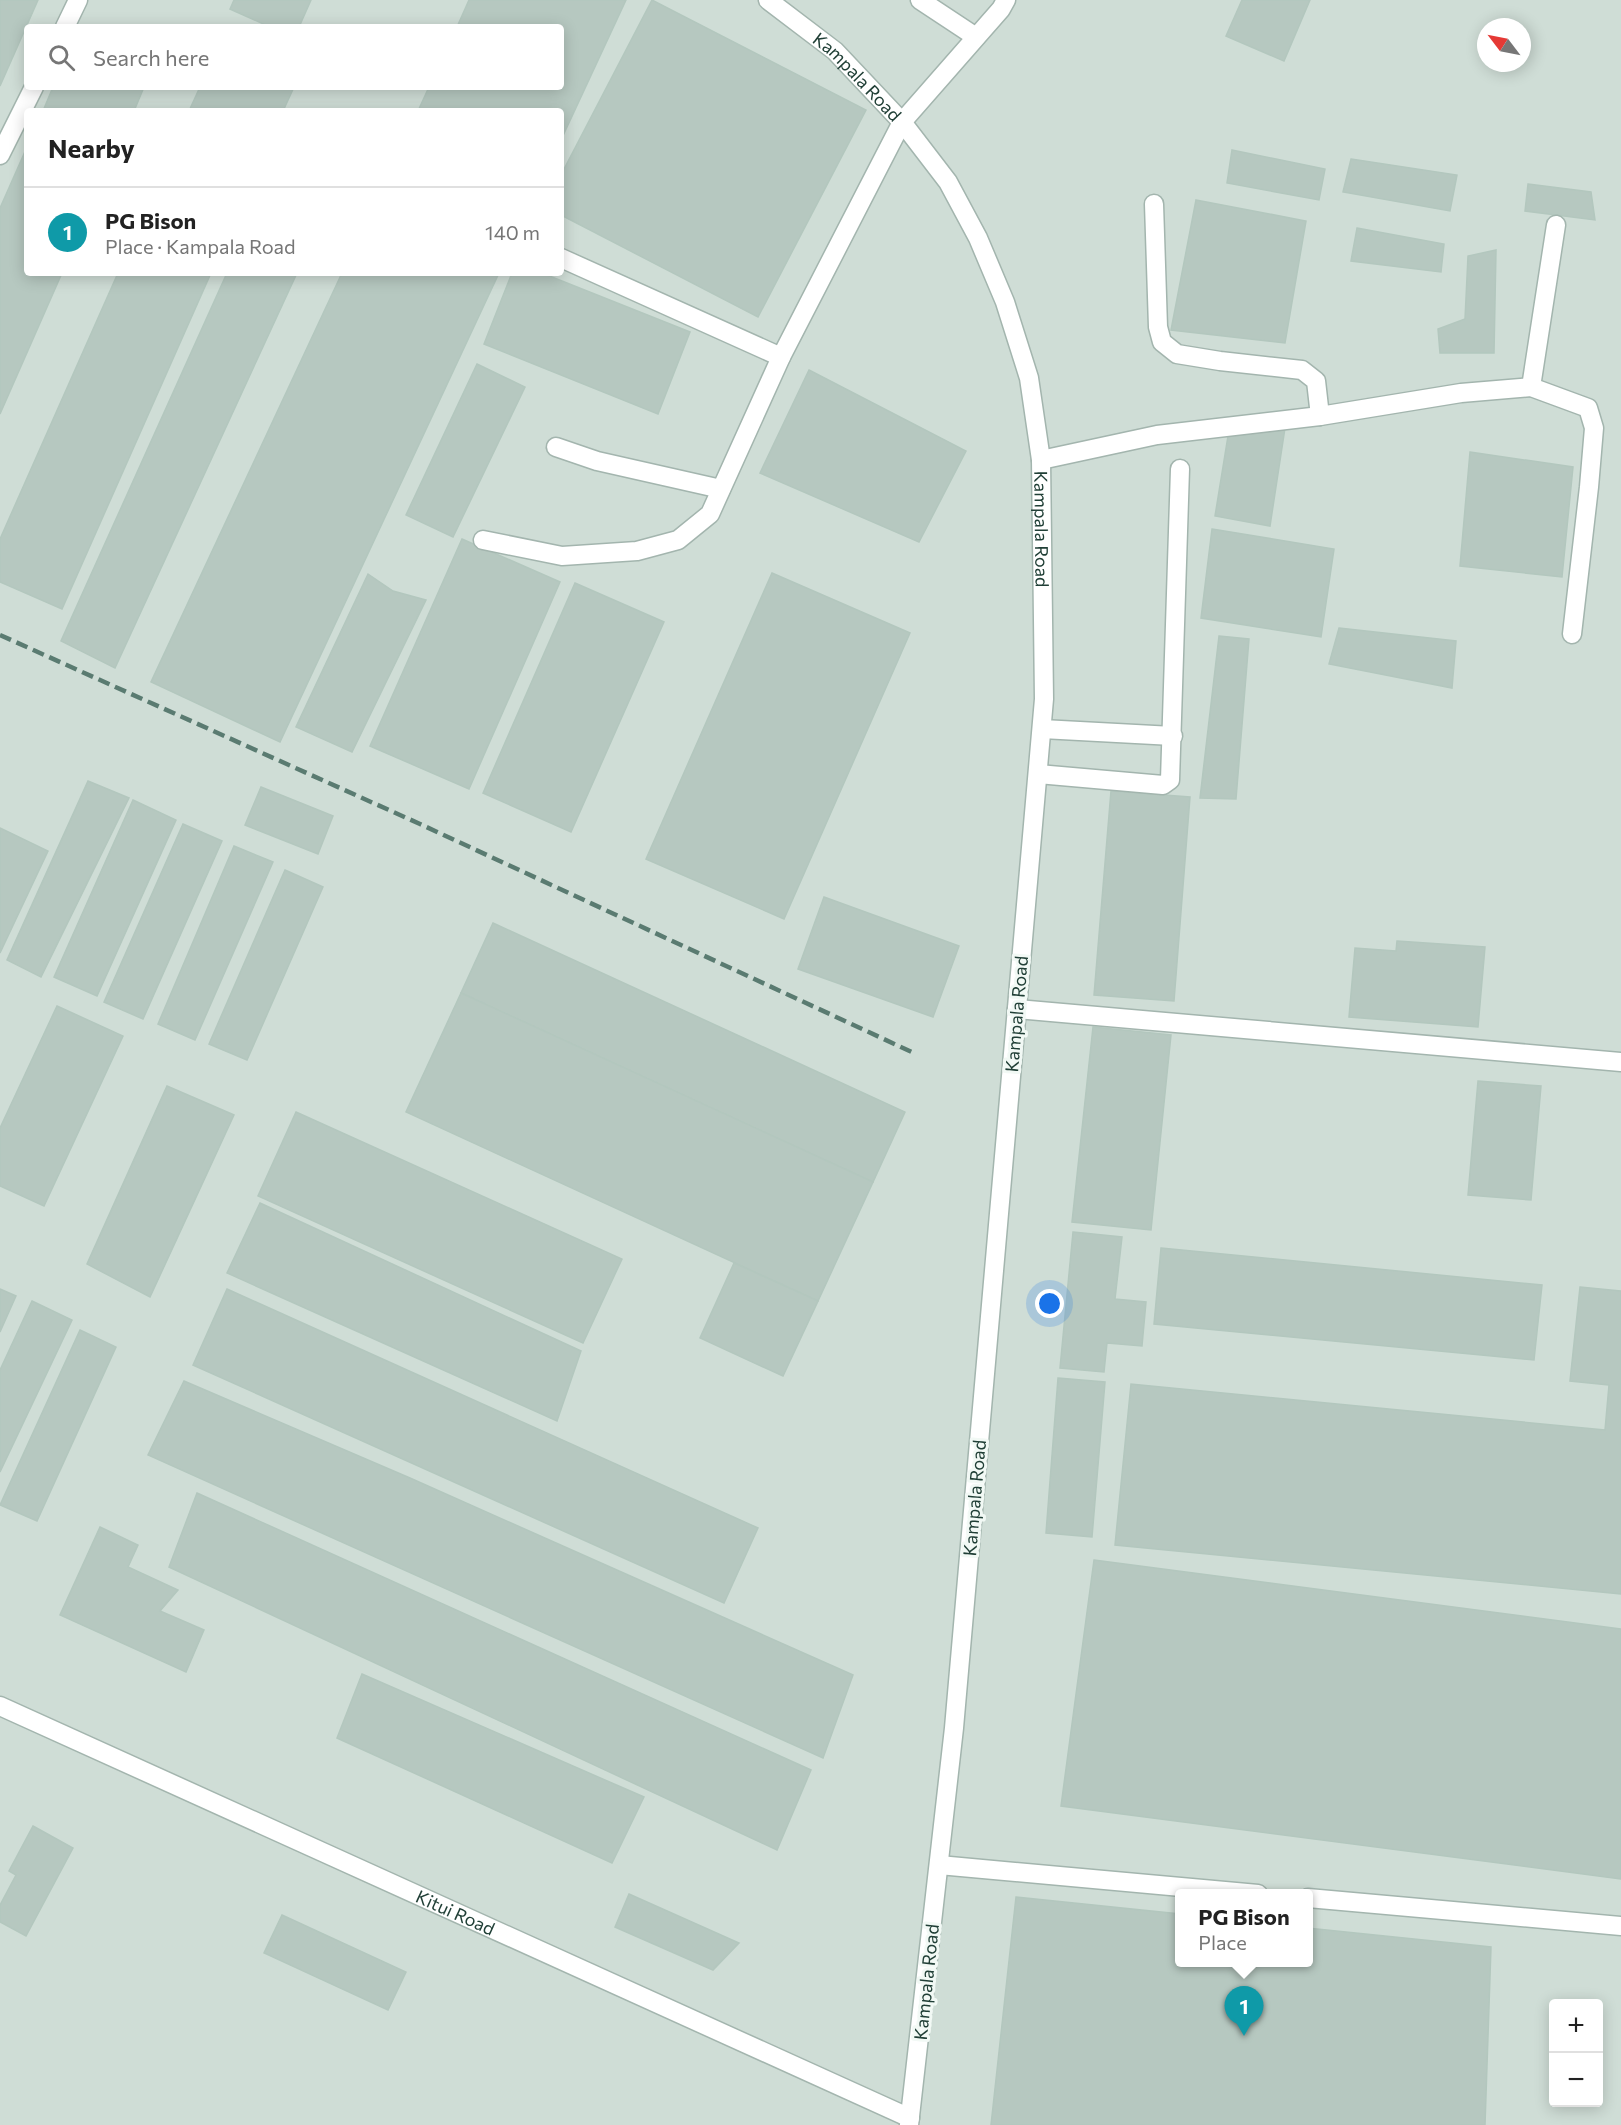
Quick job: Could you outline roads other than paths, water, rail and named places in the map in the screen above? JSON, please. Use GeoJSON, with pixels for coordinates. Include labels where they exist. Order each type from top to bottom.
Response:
{"type":"FeatureCollection","features":[{"type":"Feature","properties":{"kind":"street"},"geometry":{"type":"LineString","coordinates":[[66,24],[78,0]]}},
{"type":"Feature","properties":{"kind":"street","name":"Kampala Road"},"geometry":{"type":"LineString","coordinates":[[768,0],[835,51],[902,122],[948,182],[978,238],[1005,302],[1029,378],[1041,460],[1044,699],[1042,729],[954,1728],[910,2121]]}},
{"type":"Feature","properties":{"kind":"street"},"geometry":{"type":"LineString","coordinates":[[920,0],[976,37]]}},
{"type":"Feature","properties":{"kind":"street"},"geometry":{"type":"LineString","coordinates":[[483,540],[562,556],[637,551],[678,540],[710,514],[781,357],[902,122],[1006,0]]}},
{"type":"Feature","properties":{"kind":"street"},"geometry":{"type":"LineString","coordinates":[[0,154],[32,90]]}},
{"type":"Feature","properties":{"kind":"street"},"geometry":{"type":"LineString","coordinates":[[1154,204],[1158,327],[1162,342],[1178,354],[1302,370],[1316,381],[1320,416]]}},
{"type":"Feature","properties":{"kind":"street"},"geometry":{"type":"LineString","coordinates":[[1531,387],[1556,225]]}},
{"type":"Feature","properties":{"kind":"street"},"geometry":{"type":"LineString","coordinates":[[564,259],[781,357]]}},
{"type":"Feature","properties":{"kind":"street"},"geometry":{"type":"LineString","coordinates":[[1041,460],[1156,435],[1320,416],[1461,393],[1531,387],[1588,408],[1594,428],[1572,634]]}},
{"type":"Feature","properties":{"kind":"street"},"geometry":{"type":"LineString","coordinates":[[556,447],[597,461],[721,489]]}},
{"type":"Feature","properties":{"kind":"street"},"geometry":{"type":"LineString","coordinates":[[1038,774],[1163,785],[1170,780],[1180,469]]}},
{"type":"Feature","properties":{"kind":"street"},"geometry":{"type":"LineString","coordinates":[[1042,729],[1173,736]]}},
{"type":"Feature","properties":{"kind":"street"},"geometry":{"type":"LineString","coordinates":[[1017,1010],[1621,1062]]}},
{"type":"Feature","properties":{"kind":"street","name":"Kitui Road"},"geometry":{"type":"LineString","coordinates":[[0,1706],[910,2121]]}},
{"type":"Feature","properties":{"kind":"street"},"geometry":{"type":"LineString","coordinates":[[939,1865],[1212,1889]]}},
{"type":"Feature","properties":{"kind":"street"},"geometry":{"type":"LineString","coordinates":[[1313,1898],[1621,1926]]}},
{"type":"Feature","properties":{"kind":"railway"},"geometry":{"type":"LineString","coordinates":[[0,635],[420,824],[916,1054]]}},
{"type":"Feature","properties":{"kind":"place","name":"PG Bison"},"geometry":{"type":"Point","coordinates":[1244,2036]}}]}
